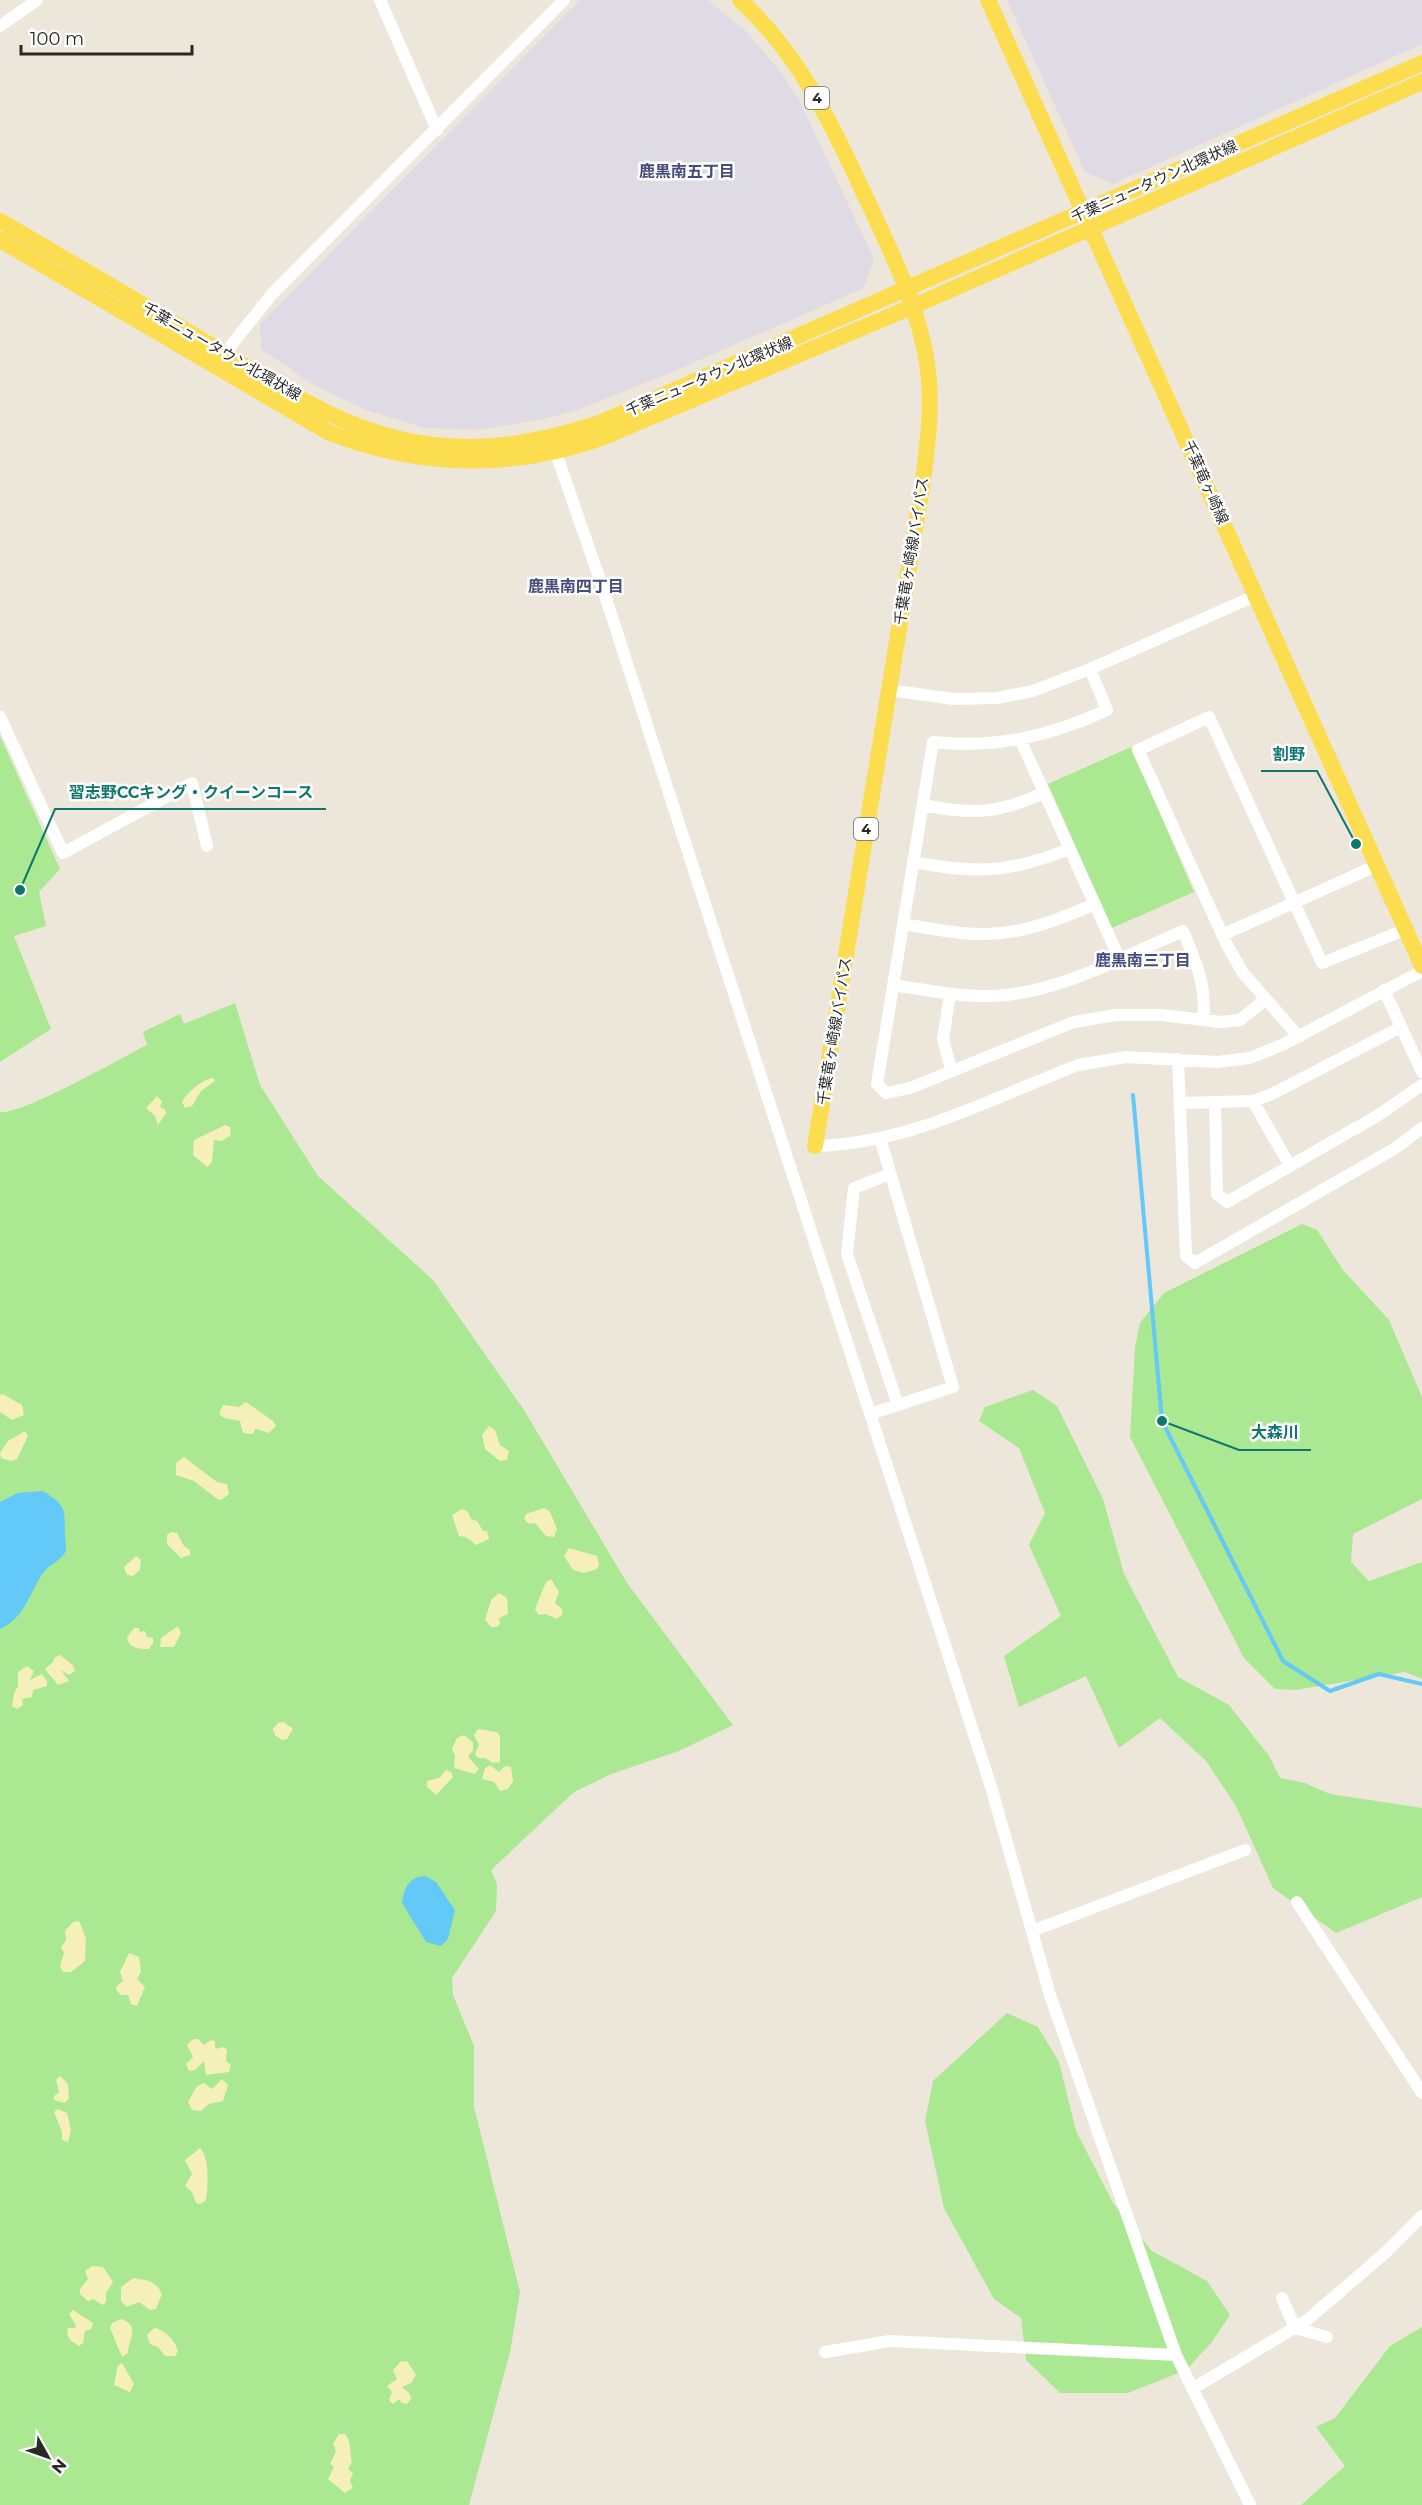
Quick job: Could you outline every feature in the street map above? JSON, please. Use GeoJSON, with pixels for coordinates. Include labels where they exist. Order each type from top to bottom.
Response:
{"type":"FeatureCollection","features":[{"type":"Feature","properties":{"kind":"main road","name":"千葉竜ヶ崎線バイパス"},"geometry":{"type":"LineString","coordinates":[[740,0],[781,42],[810,85],[832,125],[908,290],[914,306],[927,364],[930,413],[923,481],[815,1146]]}},
{"type":"Feature","properties":{"kind":"main road","name":"千葉竜ヶ崎線"},"geometry":{"type":"LineString","coordinates":[[988,0],[1422,966]]}},
{"type":"Feature","properties":{"kind":"main road","name":"千葉ニュータウン北環状線"},"geometry":{"type":"LineString","coordinates":[[0,221],[328,432],[393,453],[468,462],[522,459],[556,453],[604,437],[914,306],[1088,220],[1422,63]]}},
{"type":"Feature","properties":{"kind":"main road","name":"千葉ニュータウン北環状線"},"geometry":{"type":"LineString","coordinates":[[0,240],[219,360],[320,409],[393,438],[461,447],[519,445],[597,424],[908,290],[1088,220],[1422,82]]}},
{"type":"Feature","properties":{"kind":"street"},"geometry":{"type":"LineString","coordinates":[[0,26],[36,0]]}},
{"type":"Feature","properties":{"kind":"street"},"geometry":{"type":"LineString","coordinates":[[380,0],[437,130]]}},
{"type":"Feature","properties":{"kind":"street"},"geometry":{"type":"LineString","coordinates":[[219,360],[272,294],[564,0]]}},
{"type":"Feature","properties":{"kind":"street"},"geometry":{"type":"LineString","coordinates":[[556,453],[605,594],[992,1790],[1050,1995],[1176,2355],[1250,2505]]}},
{"type":"Feature","properties":{"kind":"street"},"geometry":{"type":"LineString","coordinates":[[888,690],[954,699],[998,698],[1033,691],[1090,669],[1257,595]]}},
{"type":"Feature","properties":{"kind":"street"},"geometry":{"type":"LineString","coordinates":[[1090,669],[1107,710],[1077,724],[1020,740],[992,745],[933,742],[877,1084],[886,1093],[910,1088],[1074,1022],[1116,1015],[1240,1020],[1266,999]]}},
{"type":"Feature","properties":{"kind":"street"},"geometry":{"type":"LineString","coordinates":[[0,717],[63,853],[192,783],[207,846]]}},
{"type":"Feature","properties":{"kind":"street"},"geometry":{"type":"LineString","coordinates":[[1299,1037],[1243,973],[1222,935],[1138,750],[1209,717],[1322,963],[1407,929]]}},
{"type":"Feature","properties":{"kind":"street"},"geometry":{"type":"LineString","coordinates":[[1020,740],[1119,958]]}},
{"type":"Feature","properties":{"kind":"street"},"geometry":{"type":"LineString","coordinates":[[922,805],[953,811],[984,812],[1015,806],[1044,793]]}},
{"type":"Feature","properties":{"kind":"street"},"geometry":{"type":"LineString","coordinates":[[913,862],[952,869],[992,871],[1031,864],[1070,849]]}},
{"type":"Feature","properties":{"kind":"street"},"geometry":{"type":"LineString","coordinates":[[1222,935],[1378,865]]}},
{"type":"Feature","properties":{"kind":"street"},"geometry":{"type":"LineString","coordinates":[[903,924],[951,932],[1000,933],[1049,923],[1095,904]]}},
{"type":"Feature","properties":{"kind":"street"},"geometry":{"type":"LineString","coordinates":[[893,986],[950,994],[993,996],[1037,990],[1079,976],[1183,931],[1203,978],[1205,999],[1203,1020]]}},
{"type":"Feature","properties":{"kind":"street"},"geometry":{"type":"LineString","coordinates":[[815,1146],[880,1138],[949,1119],[1078,1065],[1126,1057],[1217,1062],[1250,1058],[1299,1037],[1422,971]]}},
{"type":"Feature","properties":{"kind":"street"},"geometry":{"type":"LineString","coordinates":[[1384,990],[1422,1072]]}},
{"type":"Feature","properties":{"kind":"street"},"geometry":{"type":"LineString","coordinates":[[950,994],[943,1039],[951,1070]]}},
{"type":"Feature","properties":{"kind":"street"},"geometry":{"type":"LineString","coordinates":[[1181,1103],[1253,1101],[1293,1085],[1401,1027]]}},
{"type":"Feature","properties":{"kind":"street"},"geometry":{"type":"LineString","coordinates":[[1178,1059],[1186,1256],[1195,1263],[1394,1149],[1422,1128]]}},
{"type":"Feature","properties":{"kind":"street"},"geometry":{"type":"LineString","coordinates":[[1215,1102],[1217,1194],[1227,1202],[1377,1116],[1422,1085]]}},
{"type":"Feature","properties":{"kind":"street"},"geometry":{"type":"LineString","coordinates":[[1253,1101],[1290,1166]]}},
{"type":"Feature","properties":{"kind":"street"},"geometry":{"type":"LineString","coordinates":[[870,1414],[953,1387],[880,1138]]}},
{"type":"Feature","properties":{"kind":"street"},"geometry":{"type":"LineString","coordinates":[[890,1174],[854,1188],[847,1254],[897,1405]]}},
{"type":"Feature","properties":{"kind":"street"},"geometry":{"type":"LineString","coordinates":[[1032,1931],[1245,1850]]}},
{"type":"Feature","properties":{"kind":"street"},"geometry":{"type":"LineString","coordinates":[[1297,1902],[1422,2092]]}},
{"type":"Feature","properties":{"kind":"street"},"geometry":{"type":"LineString","coordinates":[[1192,2390],[1295,2328],[1384,2254],[1422,2216]]}},
{"type":"Feature","properties":{"kind":"street"},"geometry":{"type":"LineString","coordinates":[[1282,2298],[1295,2328]]}},
{"type":"Feature","properties":{"kind":"street"},"geometry":{"type":"LineString","coordinates":[[1295,2328],[1327,2337]]}},
{"type":"Feature","properties":{"kind":"street"},"geometry":{"type":"LineString","coordinates":[[825,2352],[890,2341],[1176,2355]]}},
{"type":"Feature","properties":{"kind":"shaded area"},"geometry":{"type":"Polygon","coordinates":[[[580,0],[707,0],[745,30],[783,75],[799,100],[874,259],[864,288],[663,376],[577,410],[543,419],[476,430],[425,428],[366,410],[312,384],[261,349],[260,324],[580,0]]]}},
{"type":"Feature","properties":{"kind":"shaded area"},"geometry":{"type":"Polygon","coordinates":[[[1007,0],[1422,0],[1422,44],[1113,184],[1085,172],[1007,0]]]}},
{"type":"Feature","properties":{"kind":"green space"},"geometry":{"type":"Polygon","coordinates":[[[0,736],[60,869],[39,892],[46,926],[14,936],[51,1029],[0,1062],[0,736]]]}},
{"type":"Feature","properties":{"kind":"green space"},"geometry":{"type":"Polygon","coordinates":[[[1131,747],[1194,892],[1112,928],[1048,784],[1131,747]]]}},
{"type":"Feature","properties":{"kind":"green space"},"geometry":{"type":"Polygon","coordinates":[[[235,1003],[260,1085],[318,1176],[433,1280],[524,1410],[627,1583],[733,1725],[679,1751],[611,1774],[574,1792],[491,1870],[497,1884],[496,1911],[452,1978],[453,1995],[474,2046],[474,2107],[520,2292],[510,2352],[469,2505],[0,2505],[0,1112],[12,1111],[49,1096],[147,1045],[143,1032],[180,1014],[184,1024],[235,1003]]]}},
{"type":"Feature","properties":{"kind":"green space"},"geometry":{"type":"Polygon","coordinates":[[[1302,1224],[1317,1230],[1343,1270],[1389,1320],[1422,1397],[1422,1499],[1353,1534],[1351,1562],[1369,1581],[1422,1562],[1422,1679],[1405,1672],[1295,1690],[1275,1689],[1244,1658],[1130,1437],[1135,1347],[1140,1323],[1164,1293],[1302,1224]]]}},
{"type":"Feature","properties":{"kind":"green space"},"geometry":{"type":"Polygon","coordinates":[[[1033,1390],[1057,1406],[1103,1499],[1124,1574],[1178,1677],[1229,1705],[1269,1756],[1280,1778],[1305,1783],[1330,1794],[1422,1808],[1422,1897],[1336,1933],[1273,1888],[1236,1806],[1206,1761],[1160,1718],[1119,1748],[1086,1676],[1019,1707],[1004,1656],[1061,1616],[1029,1545],[1045,1513],[1019,1448],[979,1421],[985,1407],[1033,1390]]]}},
{"type":"Feature","properties":{"kind":"green space"},"geometry":{"type":"Polygon","coordinates":[[[1007,2013],[1038,2027],[1059,2062],[1076,2131],[1113,2203],[1152,2251],[1207,2281],[1230,2315],[1211,2343],[1186,2370],[1128,2393],[1060,2393],[1026,2360],[1021,2318],[994,2299],[944,2208],[925,2121],[933,2081],[1007,2013]]]}},
{"type":"Feature","properties":{"kind":"green space"},"geometry":{"type":"Polygon","coordinates":[[[1422,2327],[1422,2505],[1301,2505],[1345,2466],[1316,2427],[1335,2418],[1390,2346],[1422,2327]]]}},
{"type":"Feature","properties":{"kind":"sand"},"geometry":{"type":"Polygon","coordinates":[[[213,1078],[215,1081],[201,1091],[192,1106],[185,1108],[182,1102],[187,1095],[200,1083],[213,1078]]]}},
{"type":"Feature","properties":{"kind":"sand"},"geometry":{"type":"Polygon","coordinates":[[[157,1096],[162,1101],[160,1107],[165,1109],[166,1113],[158,1125],[155,1116],[146,1108],[157,1096]]]}},
{"type":"Feature","properties":{"kind":"sand"},"geometry":{"type":"Polygon","coordinates":[[[225,1125],[230,1127],[231,1135],[222,1141],[214,1140],[212,1162],[207,1167],[193,1155],[194,1140],[225,1125]]]}},
{"type":"Feature","properties":{"kind":"sand"},"geometry":{"type":"Polygon","coordinates":[[[3,1394],[22,1405],[24,1415],[12,1420],[0,1412],[0,1395],[3,1394]]]}},
{"type":"Feature","properties":{"kind":"sand"},"geometry":{"type":"Polygon","coordinates":[[[246,1402],[273,1421],[276,1426],[269,1433],[256,1429],[252,1434],[243,1433],[240,1421],[224,1418],[219,1414],[223,1405],[239,1407],[246,1402]]]}},
{"type":"Feature","properties":{"kind":"sand"},"geometry":{"type":"Polygon","coordinates":[[[489,1426],[495,1430],[500,1445],[509,1451],[507,1460],[500,1461],[485,1449],[482,1435],[489,1426]]]}},
{"type":"Feature","properties":{"kind":"sand"},"geometry":{"type":"Polygon","coordinates":[[[25,1431],[28,1436],[17,1459],[11,1461],[1,1458],[0,1453],[8,1441],[25,1431]]]}},
{"type":"Feature","properties":{"kind":"sand"},"geometry":{"type":"Polygon","coordinates":[[[184,1457],[217,1482],[227,1484],[229,1494],[221,1500],[217,1499],[194,1481],[176,1475],[176,1463],[184,1457]]]}},
{"type":"Feature","properties":{"kind":"sand"},"geometry":{"type":"Polygon","coordinates":[[[544,1508],[550,1512],[557,1529],[554,1537],[546,1536],[535,1523],[529,1524],[524,1519],[526,1514],[544,1508]]]}},
{"type":"Feature","properties":{"kind":"sand"},"geometry":{"type":"Polygon","coordinates":[[[462,1509],[468,1512],[471,1519],[477,1521],[483,1531],[487,1531],[489,1539],[476,1545],[466,1537],[459,1536],[452,1515],[462,1509]]]}},
{"type":"Feature","properties":{"kind":"sand"},"geometry":{"type":"Polygon","coordinates":[[[171,1532],[177,1533],[184,1546],[190,1550],[190,1555],[181,1558],[167,1544],[167,1535],[171,1532]]]}},
{"type":"Feature","properties":{"kind":"sand"},"geometry":{"type":"Polygon","coordinates":[[[569,1548],[597,1556],[599,1564],[597,1569],[584,1573],[573,1570],[564,1556],[569,1548]]]}},
{"type":"Feature","properties":{"kind":"sand"},"geometry":{"type":"Polygon","coordinates":[[[136,1556],[141,1560],[140,1570],[133,1576],[127,1575],[124,1567],[136,1556]]]}},
{"type":"Feature","properties":{"kind":"sand"},"geometry":{"type":"Polygon","coordinates":[[[551,1579],[559,1592],[555,1603],[563,1610],[562,1615],[556,1619],[546,1614],[539,1615],[535,1609],[546,1582],[551,1579]]]}},
{"type":"Feature","properties":{"kind":"sand"},"geometry":{"type":"Polygon","coordinates":[[[499,1593],[507,1598],[508,1614],[499,1618],[500,1624],[497,1627],[491,1627],[485,1620],[491,1600],[499,1593]]]}},
{"type":"Feature","properties":{"kind":"sand"},"geometry":{"type":"Polygon","coordinates":[[[178,1626],[181,1633],[174,1647],[160,1647],[161,1638],[178,1626]]]}},
{"type":"Feature","properties":{"kind":"sand"},"geometry":{"type":"Polygon","coordinates":[[[134,1628],[139,1628],[140,1632],[145,1631],[147,1637],[153,1638],[149,1649],[138,1648],[130,1644],[127,1637],[134,1628]]]}},
{"type":"Feature","properties":{"kind":"sand"},"geometry":{"type":"Polygon","coordinates":[[[60,1655],[73,1665],[75,1671],[69,1675],[61,1670],[69,1681],[58,1685],[45,1669],[55,1657],[60,1655]]]}},
{"type":"Feature","properties":{"kind":"sand"},"geometry":{"type":"Polygon","coordinates":[[[27,1666],[34,1671],[30,1680],[42,1674],[47,1681],[47,1686],[33,1690],[32,1697],[22,1699],[23,1705],[17,1709],[12,1706],[14,1693],[18,1686],[18,1672],[27,1666]]]}},
{"type":"Feature","properties":{"kind":"sand"},"geometry":{"type":"Polygon","coordinates":[[[284,1722],[293,1729],[287,1739],[282,1740],[275,1735],[273,1729],[278,1723],[284,1722]]]}},
{"type":"Feature","properties":{"kind":"sand"},"geometry":{"type":"Polygon","coordinates":[[[478,1729],[497,1732],[500,1736],[500,1762],[493,1763],[485,1758],[478,1758],[475,1754],[479,1745],[474,1735],[478,1729]]]}},
{"type":"Feature","properties":{"kind":"sand"},"geometry":{"type":"Polygon","coordinates":[[[464,1735],[473,1742],[473,1750],[468,1757],[479,1769],[475,1774],[454,1768],[455,1756],[452,1749],[457,1738],[464,1735]]]}},
{"type":"Feature","properties":{"kind":"sand"},"geometry":{"type":"Polygon","coordinates":[[[490,1765],[499,1772],[505,1766],[511,1767],[513,1781],[508,1789],[500,1791],[494,1782],[482,1779],[485,1768],[490,1765]]]}},
{"type":"Feature","properties":{"kind":"sand"},"geometry":{"type":"Polygon","coordinates":[[[446,1770],[451,1772],[453,1777],[436,1795],[427,1787],[427,1781],[439,1778],[446,1770]]]}},
{"type":"Feature","properties":{"kind":"sand"},"geometry":{"type":"Polygon","coordinates":[[[79,1921],[86,1938],[85,1961],[71,1972],[63,1972],[60,1966],[64,1953],[61,1947],[66,1940],[65,1931],[73,1922],[79,1921]]]}},
{"type":"Feature","properties":{"kind":"sand"},"geometry":{"type":"Polygon","coordinates":[[[129,1953],[139,1957],[141,1972],[137,1979],[145,1987],[137,2006],[131,2004],[128,1995],[121,1995],[116,1990],[123,1981],[120,1972],[129,1953]]]}},
{"type":"Feature","properties":{"kind":"sand"},"geometry":{"type":"Polygon","coordinates":[[[193,2039],[198,2039],[204,2045],[211,2040],[215,2041],[215,2049],[224,2047],[227,2050],[226,2061],[231,2065],[229,2072],[206,2075],[204,2061],[195,2070],[189,2071],[186,2064],[193,2057],[187,2045],[193,2039]]]}},
{"type":"Feature","properties":{"kind":"sand"},"geometry":{"type":"Polygon","coordinates":[[[60,2076],[68,2084],[69,2098],[65,2103],[54,2100],[54,2096],[59,2092],[56,2080],[60,2076]]]}},
{"type":"Feature","properties":{"kind":"sand"},"geometry":{"type":"Polygon","coordinates":[[[222,2079],[228,2085],[223,2101],[209,2104],[201,2111],[192,2110],[188,2102],[197,2086],[204,2083],[212,2089],[222,2079]]]}},
{"type":"Feature","properties":{"kind":"sand"},"geometry":{"type":"Polygon","coordinates":[[[58,2109],[67,2113],[71,2130],[68,2142],[62,2140],[62,2132],[54,2112],[58,2109]]]}},
{"type":"Feature","properties":{"kind":"sand"},"geometry":{"type":"Polygon","coordinates":[[[200,2148],[207,2165],[208,2180],[206,2200],[200,2204],[196,2203],[192,2192],[185,2186],[192,2174],[185,2160],[200,2148]]]}},
{"type":"Feature","properties":{"kind":"sand"},"geometry":{"type":"Polygon","coordinates":[[[92,2266],[103,2267],[113,2282],[106,2293],[106,2302],[103,2305],[93,2299],[88,2301],[80,2294],[80,2289],[88,2279],[85,2271],[92,2266]]]}},
{"type":"Feature","properties":{"kind":"sand"},"geometry":{"type":"Polygon","coordinates":[[[133,2278],[150,2282],[160,2289],[162,2294],[156,2309],[150,2310],[139,2302],[127,2307],[121,2301],[121,2287],[133,2278]]]}},
{"type":"Feature","properties":{"kind":"sand"},"geometry":{"type":"Polygon","coordinates":[[[73,2310],[93,2323],[91,2329],[85,2331],[83,2343],[79,2346],[67,2334],[68,2328],[75,2328],[76,2325],[69,2314],[73,2310]]]}},
{"type":"Feature","properties":{"kind":"sand"},"geometry":{"type":"Polygon","coordinates":[[[121,2319],[131,2325],[132,2329],[128,2353],[122,2357],[110,2328],[112,2323],[121,2319]]]}},
{"type":"Feature","properties":{"kind":"sand"},"geometry":{"type":"Polygon","coordinates":[[[154,2328],[165,2333],[172,2340],[178,2351],[175,2356],[165,2356],[158,2347],[150,2344],[147,2335],[154,2328]]]}},
{"type":"Feature","properties":{"kind":"sand"},"geometry":{"type":"Polygon","coordinates":[[[407,2361],[416,2375],[411,2383],[402,2387],[410,2394],[411,2399],[407,2404],[402,2403],[399,2399],[393,2404],[389,2400],[392,2392],[387,2386],[397,2379],[393,2370],[400,2362],[407,2361]]]}},
{"type":"Feature","properties":{"kind":"sand"},"geometry":{"type":"Polygon","coordinates":[[[122,2363],[134,2384],[130,2392],[114,2385],[118,2365],[122,2363]]]}},
{"type":"Feature","properties":{"kind":"sand"},"geometry":{"type":"Polygon","coordinates":[[[339,2434],[345,2434],[347,2437],[352,2462],[348,2469],[353,2473],[350,2481],[353,2488],[345,2493],[328,2479],[334,2467],[330,2464],[336,2451],[333,2444],[339,2434]]]}},
{"type":"Feature","properties":{"kind":"water"},"geometry":{"type":"Polygon","coordinates":[[[43,1491],[57,1501],[63,1509],[65,1552],[43,1572],[25,1606],[15,1619],[0,1629],[0,1502],[18,1493],[43,1491]]]}},
{"type":"Feature","properties":{"kind":"water"},"geometry":{"type":"Polygon","coordinates":[[[425,1876],[436,1882],[455,1910],[448,1939],[441,1946],[426,1942],[402,1903],[408,1884],[425,1876]]]}},
{"type":"Feature","properties":{"kind":"waterway"},"geometry":{"type":"LineString","coordinates":[[1133,1095],[1162,1421],[1283,1661],[1330,1691],[1379,1674],[1422,1684]]}},
{"type":"Feature","properties":{"kind":"place","name":"割野"},"geometry":{"type":"Point","coordinates":[1356,844]}},
{"type":"Feature","properties":{"kind":"place","name":"習志野CCキング・クイーンコース"},"geometry":{"type":"Point","coordinates":[20,890]}},
{"type":"Feature","properties":{"kind":"place","name":"大森川"},"geometry":{"type":"Point","coordinates":[1162,1421]}},
{"type":"Feature","properties":{"kind":"district","name":"鹿黒南五丁目"},"geometry":{"type":"Point","coordinates":[687,171]}},
{"type":"Feature","properties":{"kind":"district","name":"鹿黒南四丁目"},"geometry":{"type":"Point","coordinates":[576,586]}},
{"type":"Feature","properties":{"kind":"district","name":"鹿黒南三丁目"},"geometry":{"type":"Point","coordinates":[1143,960]}}]}
